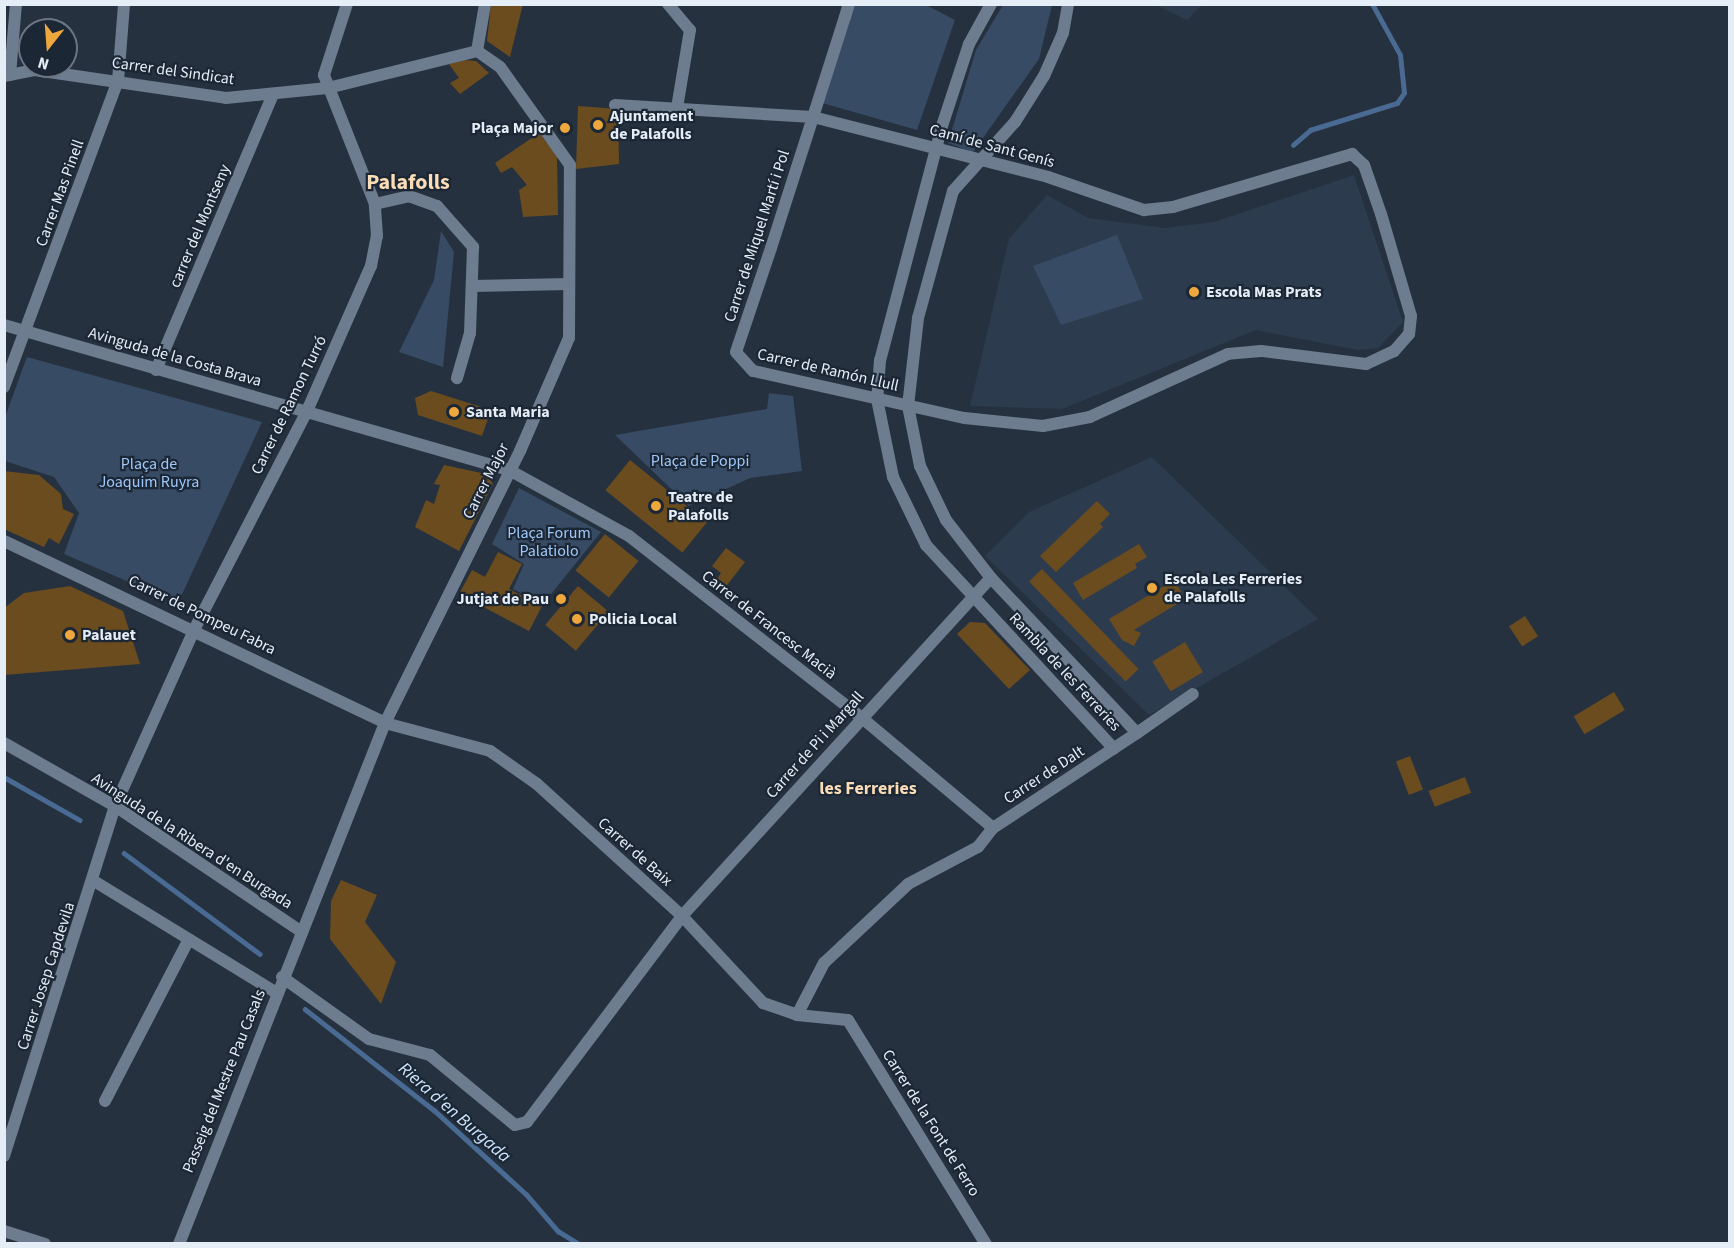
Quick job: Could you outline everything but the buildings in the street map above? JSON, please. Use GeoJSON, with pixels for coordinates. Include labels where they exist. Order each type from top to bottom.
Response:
{"type":"FeatureCollection","features":[{"type":"Feature","properties":{"kind":"street"},"geometry":{"type":"LineString","coordinates":[[7,75],[16,4]]}},
{"type":"Feature","properties":{"kind":"street","name":"Carrer Mas Pinell"},"geometry":{"type":"LineString","coordinates":[[4,387],[27,331],[118,81],[124,4]]}},
{"type":"Feature","properties":{"kind":"street","name":"Carrer de Ramon Turró"},"geometry":{"type":"LineString","coordinates":[[115,806],[195,628],[307,411],[371,266],[377,236],[375,204],[324,75],[347,4]]}},
{"type":"Feature","properties":{"kind":"street"},"geometry":{"type":"LineString","coordinates":[[477,51],[485,4]]}},
{"type":"Feature","properties":{"kind":"street"},"geometry":{"type":"LineString","coordinates":[[668,4],[690,30],[677,108]]}},
{"type":"Feature","properties":{"kind":"street","name":"Carrer de Miquel Martí i Pol"},"geometry":{"type":"LineString","coordinates":[[741,364],[736,352],[849,4]]}},
{"type":"Feature","properties":{"kind":"street","name":"Rambla de les Ferreries"},"geometry":{"type":"LineString","coordinates":[[991,4],[969,44],[896,292],[880,360],[877,399],[904,502],[927,545],[1114,749],[1137,732],[992,578],[946,520],[920,466],[908,406],[918,318],[953,191],[975,160],[1015,122],[1044,76],[1063,33],[1068,4]]}},
{"type":"Feature","properties":{"kind":"street","name":"Carrer del Sindicat"},"geometry":{"type":"LineString","coordinates":[[7,75],[35,70],[226,98],[328,88],[477,51]]}},
{"type":"Feature","properties":{"kind":"street","name":"Carrer Major"},"geometry":{"type":"LineString","coordinates":[[299,930],[385,723],[509,470],[569,338],[570,165],[500,68],[477,51]]}},
{"type":"Feature","properties":{"kind":"street","name":"carrer del Montseny"},"geometry":{"type":"LineString","coordinates":[[156,370],[273,95]]}},
{"type":"Feature","properties":{"kind":"street","name":"Camí de Sant Genís"},"geometry":{"type":"LineString","coordinates":[[615,105],[813,117],[1048,177],[1144,210],[1173,207],[1352,154]]}},
{"type":"Feature","properties":{"kind":"street","name":"Carrer de Ramón Llull"},"geometry":{"type":"LineString","coordinates":[[741,364],[908,406],[1043,426],[1090,417],[1228,354],[1261,351],[1366,364],[1394,351],[1408,334],[1411,316],[1364,165],[1352,154]]}},
{"type":"Feature","properties":{"kind":"street"},"geometry":{"type":"LineString","coordinates":[[375,204],[410,196],[437,206],[473,247],[470,333],[457,378]]}},
{"type":"Feature","properties":{"kind":"street"},"geometry":{"type":"LineString","coordinates":[[472,286],[569,284]]}},
{"type":"Feature","properties":{"kind":"street","name":"Avinguda de la Costa Brava"},"geometry":{"type":"LineString","coordinates":[[4,325],[509,470]]}},
{"type":"Feature","properties":{"kind":"street","name":"Carrer de Francesc Macià"},"geometry":{"type":"LineString","coordinates":[[509,470],[629,536],[862,718],[993,828]]}},
{"type":"Feature","properties":{"kind":"street","name":"Carrer de Pompeu Fabra"},"geometry":{"type":"LineString","coordinates":[[4,541],[195,628],[385,723]]}},
{"type":"Feature","properties":{"kind":"street","name":"Carrer de Pi i Margall"},"geometry":{"type":"LineString","coordinates":[[282,977],[369,1039],[430,1055],[515,1125],[527,1122],[682,916],[972,596],[992,578]]}},
{"type":"Feature","properties":{"kind":"street"},"geometry":{"type":"LineString","coordinates":[[1137,732],[1192,694]]}},
{"type":"Feature","properties":{"kind":"street","name":"Carrer de Baix"},"geometry":{"type":"LineString","coordinates":[[385,723],[490,751],[537,784],[682,916],[763,1003],[797,1015],[849,1020]]}},
{"type":"Feature","properties":{"kind":"street","name":"Avinguda de la Ribera d'en Burgada"},"geometry":{"type":"LineString","coordinates":[[4,743],[115,806],[299,930]]}},
{"type":"Feature","properties":{"kind":"street","name":"Carrer de Dalt"},"geometry":{"type":"LineString","coordinates":[[797,1015],[837,948],[908,884],[978,847],[993,828],[1114,749]]}},
{"type":"Feature","properties":{"kind":"street","name":"Carrer Josep Capdevila"},"geometry":{"type":"LineString","coordinates":[[4,1156],[94,881],[115,806]]}},
{"type":"Feature","properties":{"kind":"street"},"geometry":{"type":"LineString","coordinates":[[94,881],[277,993]]}},
{"type":"Feature","properties":{"kind":"street","name":"Passeig del Mestre Pau Casals"},"geometry":{"type":"LineString","coordinates":[[179,1244],[277,993],[299,930]]}},
{"type":"Feature","properties":{"kind":"street"},"geometry":{"type":"LineString","coordinates":[[105,1101],[189,939]]}},
{"type":"Feature","properties":{"kind":"street","name":"Carrer de la Font de Ferro"},"geometry":{"type":"LineString","coordinates":[[849,1020],[986,1244]]}},
{"type":"Feature","properties":{"kind":"street"},"geometry":{"type":"LineString","coordinates":[[4,1231],[45,1244]]}},
{"type":"Feature","properties":{"kind":"shaded area"},"geometry":{"type":"Polygon","coordinates":[[[1156,5],[1202,5],[1187,20],[1156,5]]]}},
{"type":"Feature","properties":{"kind":"shaded area","name":"Escola Mas Prats"},"geometry":{"type":"Polygon","coordinates":[[[1354,175],[1403,322],[1378,348],[1358,350],[1256,330],[1062,409],[970,406],[1009,239],[1047,195],[1088,218],[1165,228],[1214,222],[1354,175]]]}},
{"type":"Feature","properties":{"kind":"shaded area","name":"Escola Les Ferreries de Palafolls"},"geometry":{"type":"Polygon","coordinates":[[[1152,457],[1318,619],[1149,715],[985,556],[1029,512],[1152,457]]]}},
{"type":"Feature","properties":{"kind":"green space"},"geometry":{"type":"Polygon","coordinates":[[[842,5],[926,5],[955,20],[917,130],[815,101],[842,5]]]}},
{"type":"Feature","properties":{"kind":"green space"},"geometry":{"type":"Polygon","coordinates":[[[1003,5],[1052,5],[1039,59],[973,152],[948,143],[976,50],[1003,5]]]}},
{"type":"Feature","properties":{"kind":"green space"},"geometry":{"type":"Polygon","coordinates":[[[441,231],[454,252],[443,367],[399,352],[434,280],[441,231]]]}},
{"type":"Feature","properties":{"kind":"green space"},"geometry":{"type":"Polygon","coordinates":[[[1117,235],[1143,299],[1061,325],[1033,266],[1117,235]]]}},
{"type":"Feature","properties":{"kind":"green space","name":"Plaça de Joaquim Ruyra"},"geometry":{"type":"Polygon","coordinates":[[[27,357],[262,422],[178,603],[64,554],[79,513],[54,477],[5,461],[5,417],[27,357]]]}},
{"type":"Feature","properties":{"kind":"green space","name":"Plaça de Poppi"},"geometry":{"type":"Polygon","coordinates":[[[769,393],[793,396],[802,471],[750,478],[689,506],[615,435],[767,409],[769,393]]]}},
{"type":"Feature","properties":{"kind":"green space","name":"Plaça Forum Palatiolo"},"geometry":{"type":"Polygon","coordinates":[[[519,488],[601,532],[543,604],[513,589],[524,564],[492,544],[519,488]]]}},
{"type":"Feature","properties":{"kind":"waterway"},"geometry":{"type":"LineString","coordinates":[[1293,145],[1310,130],[1397,103],[1404,93],[1400,55],[1372,4]]}},
{"type":"Feature","properties":{"kind":"waterway","name":"Riera d'en Burgada"},"geometry":{"type":"LineString","coordinates":[[4,777],[80,820]]}},
{"type":"Feature","properties":{"kind":"waterway","name":"Riera d'en Burgada"},"geometry":{"type":"LineString","coordinates":[[124,853],[260,954]]}},
{"type":"Feature","properties":{"kind":"waterway","name":"Riera d'en Burgada"},"geometry":{"type":"LineString","coordinates":[[305,1009],[434,1110],[527,1195],[558,1231],[579,1244]]}},
{"type":"Feature","properties":{"kind":"place","name":"Ajuntament de Palafolls"},"geometry":{"type":"Point","coordinates":[598,125]}},
{"type":"Feature","properties":{"kind":"place","name":"Plaça Major"},"geometry":{"type":"Point","coordinates":[565,128]}},
{"type":"Feature","properties":{"kind":"place","name":"Escola Mas Prats"},"geometry":{"type":"Point","coordinates":[1194,292]}},
{"type":"Feature","properties":{"kind":"place","name":"Santa Maria"},"geometry":{"type":"Point","coordinates":[454,412]}},
{"type":"Feature","properties":{"kind":"place","name":"Teatre de Palafolls"},"geometry":{"type":"Point","coordinates":[656,506]}},
{"type":"Feature","properties":{"kind":"place","name":"Escola Les Ferreries de Palafolls"},"geometry":{"type":"Point","coordinates":[1152,588]}},
{"type":"Feature","properties":{"kind":"place","name":"Jutjat de Pau"},"geometry":{"type":"Point","coordinates":[561,599]}},
{"type":"Feature","properties":{"kind":"place","name":"Policia Local"},"geometry":{"type":"Point","coordinates":[577,619]}},
{"type":"Feature","properties":{"kind":"place","name":"Palauet"},"geometry":{"type":"Point","coordinates":[70,635]}},
{"type":"Feature","properties":{"kind":"district","name":"Palafolls"},"geometry":{"type":"Point","coordinates":[408,183]}},
{"type":"Feature","properties":{"kind":"district","name":"les Ferreries"},"geometry":{"type":"Point","coordinates":[868,789]}}]}
